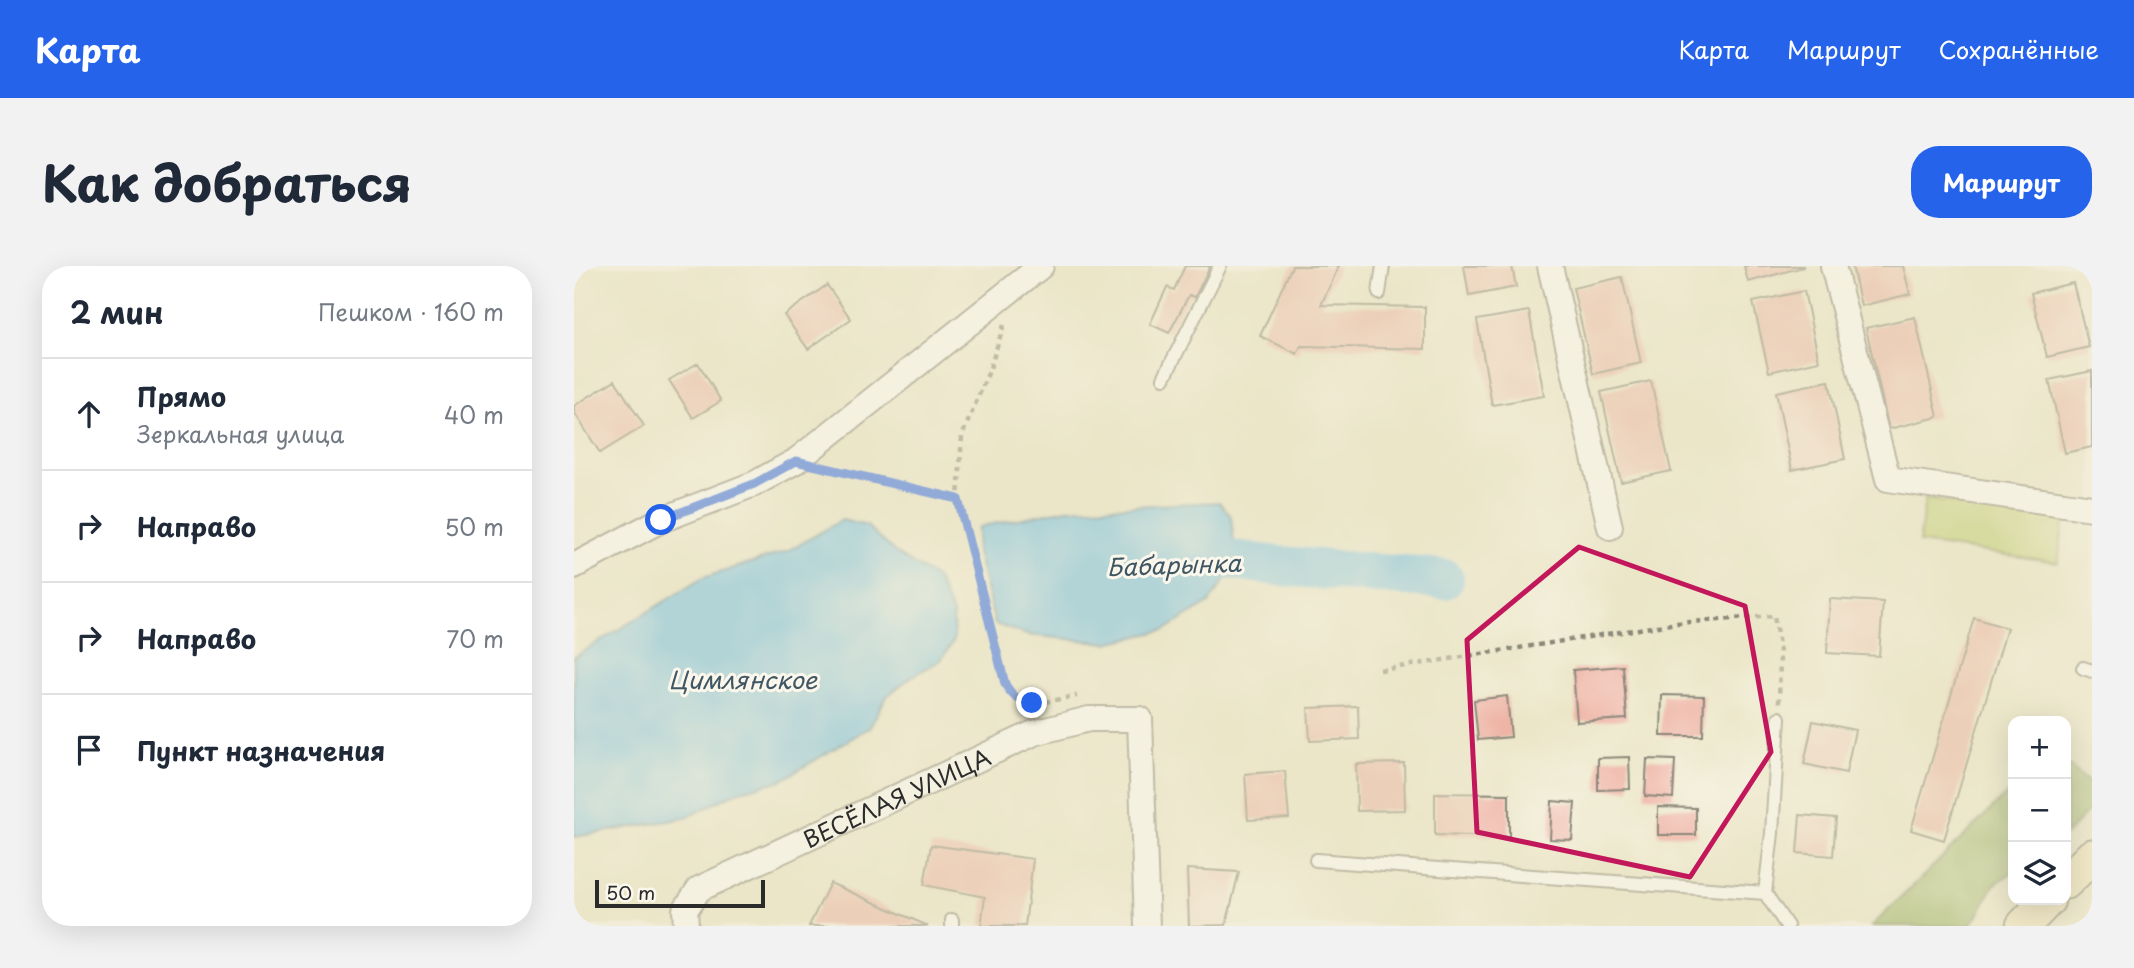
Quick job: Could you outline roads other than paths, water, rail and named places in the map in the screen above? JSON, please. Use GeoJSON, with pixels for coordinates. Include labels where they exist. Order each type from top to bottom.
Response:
{"type":"FeatureCollection","features":[{"type":"Feature","properties":{"kind":"street"},"geometry":{"type":"LineString","coordinates":[[574,566],[661,520],[754,484],[796,461],[1041,266]]}},
{"type":"Feature","properties":{"kind":"street"},"geometry":{"type":"LineString","coordinates":[[1550,266],[1610,527]]}},
{"type":"Feature","properties":{"kind":"street"},"geometry":{"type":"LineString","coordinates":[[1833,266],[1888,479],[2092,508]]}},
{"type":"Feature","properties":{"kind":"street","name":"ВЕСЁЛАЯ УЛИЦА"},"geometry":{"type":"LineString","coordinates":[[686,926],[685,910],[699,889],[1034,733],[1089,719],[1140,719],[1147,926]]}},
{"type":"Feature","properties":{"kind":"street"},"geometry":{"type":"LineString","coordinates":[[2071,877],[2092,856]]}},
{"type":"Feature","properties":{"kind":"street"},"geometry":{"type":"LineString","coordinates":[[2023,926],[2043,905]]}},
{"type":"Feature","properties":{"kind":"lane"},"geometry":{"type":"LineString","coordinates":[[1164,378],[1220,266]]}},
{"type":"Feature","properties":{"kind":"lane"},"geometry":{"type":"LineString","coordinates":[[1379,293],[1383,266]]}},
{"type":"Feature","properties":{"kind":"lane"},"geometry":{"type":"LineString","coordinates":[[1779,718],[1772,833],[1765,893],[1787,926]]}},
{"type":"Feature","properties":{"kind":"lane"},"geometry":{"type":"LineString","coordinates":[[1316,860],[1765,893]]}},
{"type":"Feature","properties":{"kind":"water"},"geometry":{"type":"Polygon","coordinates":[[[1219,502],[1231,516],[1236,563],[1209,603],[1165,630],[1107,643],[1027,635],[995,624],[976,548],[978,527],[1067,509],[1219,502]]]}},
{"type":"Feature","properties":{"kind":"water","name":"Цимлянское"},"geometry":{"type":"Polygon","coordinates":[[[842,520],[867,526],[896,553],[937,579],[953,614],[954,640],[941,660],[911,677],[886,697],[870,727],[782,780],[737,792],[685,818],[574,837],[574,657],[703,578],[788,551],[842,520]]]}},
{"type":"Feature","properties":{"kind":"waterway","name":"Бабарынка"},"geometry":{"type":"LineString","coordinates":[[1182,560],[1216,558],[1279,566],[1444,579]]}}]}
